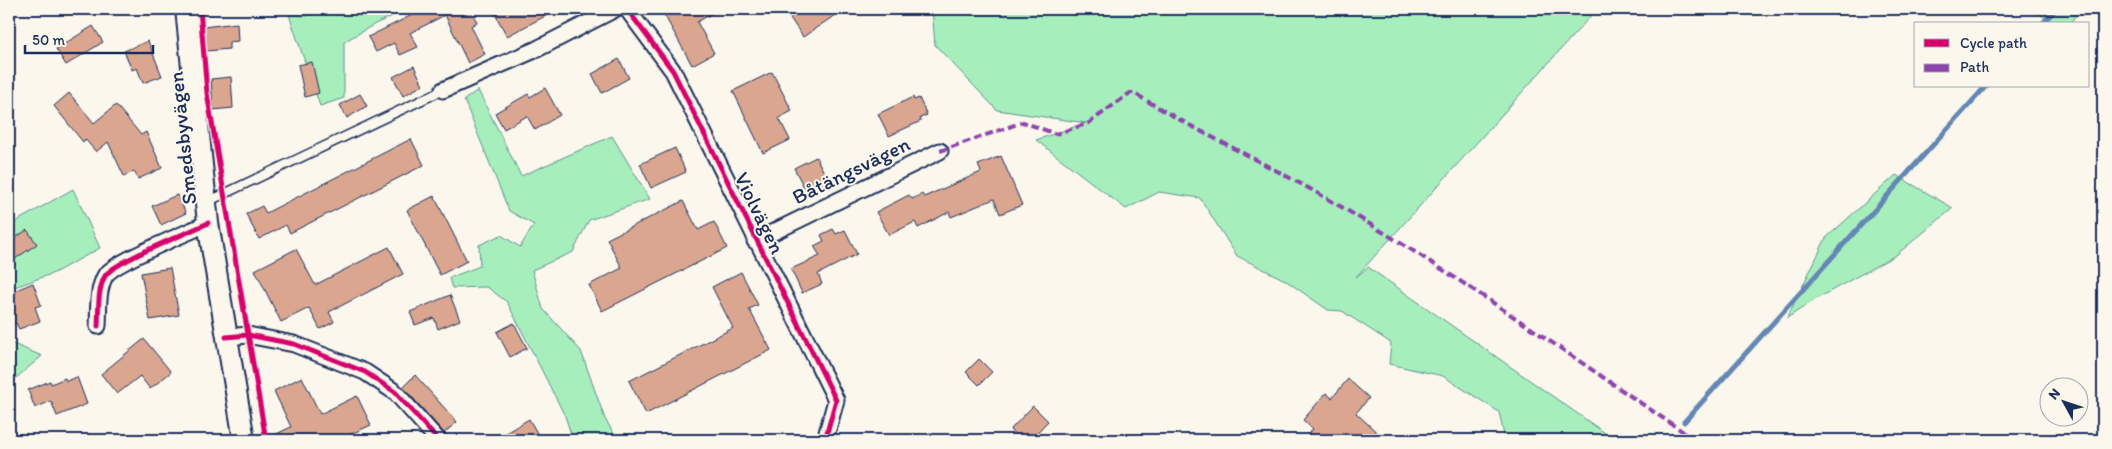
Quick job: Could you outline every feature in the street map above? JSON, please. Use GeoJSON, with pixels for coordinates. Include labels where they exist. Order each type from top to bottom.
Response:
{"type":"FeatureCollection","features":[{"type":"Feature","properties":{"kind":"main road","name":"Smedsbyvägen"},"geometry":{"type":"LineString","coordinates":[[186,9],[208,223],[244,440]]}},
{"type":"Feature","properties":{"kind":"street"},"geometry":{"type":"LineString","coordinates":[[442,90],[537,49],[615,9]]}},
{"type":"Feature","properties":{"kind":"street","name":"Violvägen"},"geometry":{"type":"LineString","coordinates":[[627,9],[673,71],[755,241],[836,400],[825,440]]}},
{"type":"Feature","properties":{"kind":"street","name":"Båtängsvägen"},"geometry":{"type":"LineString","coordinates":[[755,241],[940,151]]}},
{"type":"Feature","properties":{"kind":"street"},"geometry":{"type":"LineString","coordinates":[[98,326],[101,289],[106,274],[128,260],[208,223]]}},
{"type":"Feature","properties":{"kind":"street"},"geometry":{"type":"LineString","coordinates":[[226,337],[248,335],[294,344],[365,372],[395,392],[438,440]]}},
{"type":"Feature","properties":{"kind":"lane"},"geometry":{"type":"LineString","coordinates":[[206,202],[442,90]]}},
{"type":"Feature","properties":{"kind":"green space"},"geometry":{"type":"Polygon","coordinates":[[[315,9],[408,9],[375,24],[344,42],[344,98],[320,106],[289,15],[307,16],[315,9]]]}},
{"type":"Feature","properties":{"kind":"green space"},"geometry":{"type":"Polygon","coordinates":[[[932,9],[1597,9],[1355,278],[1368,267],[1615,440],[1505,440],[1499,412],[1443,376],[1389,364],[1391,343],[1342,311],[1328,310],[1285,280],[1237,256],[1200,198],[1159,192],[1126,209],[1036,140],[1086,123],[997,110],[935,45],[932,9]]]}},
{"type":"Feature","properties":{"kind":"green space"},"geometry":{"type":"Polygon","coordinates":[[[2033,9],[2081,9],[2071,22],[2050,22],[2033,9]]]}},
{"type":"Feature","properties":{"kind":"green space"},"geometry":{"type":"Polygon","coordinates":[[[478,90],[521,176],[612,136],[650,199],[589,220],[573,252],[532,270],[543,309],[581,351],[605,419],[618,440],[573,440],[565,416],[507,302],[487,287],[452,288],[449,278],[480,266],[479,245],[501,235],[520,247],[534,225],[509,211],[464,100],[478,90]]]}},
{"type":"Feature","properties":{"kind":"green space"},"geometry":{"type":"Polygon","coordinates":[[[1896,175],[1953,208],[1896,255],[1816,299],[1787,318],[1826,238],[1896,175]]]}},
{"type":"Feature","properties":{"kind":"green space"},"geometry":{"type":"Polygon","coordinates":[[[73,189],[100,248],[54,273],[9,289],[9,228],[17,221],[73,189]]]}},
{"type":"Feature","properties":{"kind":"green space"},"geometry":{"type":"Polygon","coordinates":[[[9,339],[11,343],[42,356],[9,384],[9,339]]]}},
{"type":"Feature","properties":{"kind":"building"},"geometry":{"type":"Polygon","coordinates":[[[424,9],[470,9],[477,22],[471,26],[485,54],[468,63],[445,15],[410,33],[418,47],[400,55],[394,43],[376,52],[368,37],[424,9]]]}},
{"type":"Feature","properties":{"kind":"building"},"geometry":{"type":"Polygon","coordinates":[[[505,9],[559,9],[507,36],[495,14],[505,9]]]}},
{"type":"Feature","properties":{"kind":"building"},"geometry":{"type":"Polygon","coordinates":[[[661,9],[720,9],[697,22],[714,53],[692,65],[661,9]]]}},
{"type":"Feature","properties":{"kind":"building"},"geometry":{"type":"Polygon","coordinates":[[[784,9],[844,9],[803,37],[784,9]]]}},
{"type":"Feature","properties":{"kind":"building"},"geometry":{"type":"Polygon","coordinates":[[[237,23],[238,41],[229,42],[229,49],[206,51],[203,27],[237,23]]]}},
{"type":"Feature","properties":{"kind":"building"},"geometry":{"type":"Polygon","coordinates":[[[93,26],[103,42],[66,65],[56,49],[93,26]]]}},
{"type":"Feature","properties":{"kind":"building"},"geometry":{"type":"Polygon","coordinates":[[[148,41],[162,76],[143,83],[137,68],[132,70],[124,51],[148,41]]]}},
{"type":"Feature","properties":{"kind":"building"},"geometry":{"type":"Polygon","coordinates":[[[619,59],[629,78],[602,93],[592,74],[619,59]]]}},
{"type":"Feature","properties":{"kind":"building"},"geometry":{"type":"Polygon","coordinates":[[[312,62],[319,93],[305,97],[298,65],[312,62]]]}},
{"type":"Feature","properties":{"kind":"building"},"geometry":{"type":"Polygon","coordinates":[[[414,66],[423,85],[403,96],[393,77],[414,66]]]}},
{"type":"Feature","properties":{"kind":"building"},"geometry":{"type":"Polygon","coordinates":[[[772,72],[792,111],[779,118],[790,140],[763,153],[733,91],[772,72]]]}},
{"type":"Feature","properties":{"kind":"building"},"geometry":{"type":"Polygon","coordinates":[[[231,77],[233,108],[213,110],[211,79],[231,77]]]}},
{"type":"Feature","properties":{"kind":"building"},"geometry":{"type":"Polygon","coordinates":[[[545,88],[560,115],[535,130],[527,116],[504,129],[495,113],[528,94],[530,97],[545,88]]]}},
{"type":"Feature","properties":{"kind":"building"},"geometry":{"type":"Polygon","coordinates":[[[69,93],[94,123],[116,105],[141,135],[146,132],[162,168],[138,179],[134,171],[124,176],[108,142],[96,152],[85,139],[83,142],[54,106],[69,93]]]}},
{"type":"Feature","properties":{"kind":"building"},"geometry":{"type":"Polygon","coordinates":[[[360,94],[367,106],[347,118],[340,105],[360,94]]]}},
{"type":"Feature","properties":{"kind":"building"},"geometry":{"type":"Polygon","coordinates":[[[913,97],[914,100],[919,98],[927,115],[920,118],[921,121],[889,136],[878,114],[913,97]]]}},
{"type":"Feature","properties":{"kind":"building"},"geometry":{"type":"Polygon","coordinates":[[[411,139],[424,165],[290,233],[286,225],[259,239],[246,214],[262,206],[266,213],[411,139]]]}},
{"type":"Feature","properties":{"kind":"building"},"geometry":{"type":"Polygon","coordinates":[[[675,148],[686,172],[651,188],[640,164],[675,148]]]}},
{"type":"Feature","properties":{"kind":"building"},"geometry":{"type":"Polygon","coordinates":[[[1001,156],[1022,205],[1000,214],[994,199],[951,217],[949,212],[918,228],[915,222],[889,235],[876,212],[909,195],[912,199],[922,194],[924,197],[981,172],[978,165],[1001,156]]]}},
{"type":"Feature","properties":{"kind":"building"},"geometry":{"type":"Polygon","coordinates":[[[816,157],[830,184],[808,195],[794,168],[816,157]]]}},
{"type":"Feature","properties":{"kind":"building"},"geometry":{"type":"Polygon","coordinates":[[[177,195],[186,213],[161,225],[152,206],[177,195]]]}},
{"type":"Feature","properties":{"kind":"building"},"geometry":{"type":"Polygon","coordinates":[[[434,196],[467,261],[440,275],[407,210],[434,196]]]}},
{"type":"Feature","properties":{"kind":"building"},"geometry":{"type":"Polygon","coordinates":[[[683,201],[698,230],[714,222],[727,248],[602,311],[589,285],[622,268],[607,239],[683,201]]]}},
{"type":"Feature","properties":{"kind":"building"},"geometry":{"type":"Polygon","coordinates":[[[833,229],[836,234],[845,230],[857,254],[818,274],[822,284],[802,293],[791,269],[820,256],[814,246],[824,241],[821,235],[833,229]]]}},
{"type":"Feature","properties":{"kind":"building"},"geometry":{"type":"Polygon","coordinates":[[[27,230],[37,244],[9,263],[9,242],[27,230]]]}},
{"type":"Feature","properties":{"kind":"building"},"geometry":{"type":"Polygon","coordinates":[[[389,247],[403,274],[329,312],[334,322],[320,329],[309,308],[281,322],[255,270],[296,249],[315,285],[389,247]]]}},
{"type":"Feature","properties":{"kind":"building"},"geometry":{"type":"Polygon","coordinates":[[[170,268],[179,315],[150,320],[141,273],[170,268]]]}},
{"type":"Feature","properties":{"kind":"building"},"geometry":{"type":"Polygon","coordinates":[[[741,272],[758,305],[749,309],[771,350],[646,414],[629,381],[733,328],[712,287],[741,272]]]}},
{"type":"Feature","properties":{"kind":"building"},"geometry":{"type":"Polygon","coordinates":[[[33,283],[41,305],[35,307],[40,321],[19,329],[16,323],[9,326],[9,293],[33,283]]]}},
{"type":"Feature","properties":{"kind":"building"},"geometry":{"type":"Polygon","coordinates":[[[450,295],[460,320],[438,329],[434,318],[415,325],[410,312],[450,295]]]}},
{"type":"Feature","properties":{"kind":"building"},"geometry":{"type":"Polygon","coordinates":[[[514,323],[527,348],[510,357],[497,332],[514,323]]]}},
{"type":"Feature","properties":{"kind":"building"},"geometry":{"type":"Polygon","coordinates":[[[144,339],[171,372],[150,389],[140,376],[117,394],[101,374],[144,339]]]}},
{"type":"Feature","properties":{"kind":"building"},"geometry":{"type":"Polygon","coordinates":[[[979,359],[992,372],[979,385],[966,372],[979,359]]]}},
{"type":"Feature","properties":{"kind":"building"},"geometry":{"type":"Polygon","coordinates":[[[415,375],[457,422],[444,433],[403,387],[415,375]]]}},
{"type":"Feature","properties":{"kind":"building"},"geometry":{"type":"Polygon","coordinates":[[[77,377],[87,404],[57,416],[51,401],[35,408],[28,390],[50,381],[51,384],[65,378],[66,381],[77,377]]]}},
{"type":"Feature","properties":{"kind":"building"},"geometry":{"type":"Polygon","coordinates":[[[302,377],[320,414],[357,396],[371,425],[338,440],[264,440],[291,427],[274,391],[302,377]]]}},
{"type":"Feature","properties":{"kind":"building"},"geometry":{"type":"Polygon","coordinates":[[[1348,379],[1369,398],[1356,413],[1385,440],[1303,440],[1313,429],[1303,420],[1326,393],[1332,398],[1348,379]]]}},
{"type":"Feature","properties":{"kind":"building"},"geometry":{"type":"Polygon","coordinates":[[[1033,406],[1048,421],[1030,440],[1022,440],[1010,430],[1033,406]]]}},
{"type":"Feature","properties":{"kind":"building"},"geometry":{"type":"Polygon","coordinates":[[[529,419],[541,440],[494,440],[529,419]]]}},
{"type":"Feature","properties":{"kind":"waterway"},"geometry":{"type":"LineString","coordinates":[[2044,22],[2056,9]]}},
{"type":"Feature","properties":{"kind":"waterway"},"geometry":{"type":"LineString","coordinates":[[1684,422],[1984,88]]}},
{"type":"Feature","properties":{"kind":"marked path"},"geometry":{"type":"LineString","coordinates":[[940,151],[1023,122],[1056,134],[1089,123],[1130,93],[1134,93],[1326,198],[1396,240],[1691,437]]}},
{"type":"Feature","properties":{"kind":"cycle path"},"geometry":{"type":"LineString","coordinates":[[200,9],[207,93],[266,440]]}},
{"type":"Feature","properties":{"kind":"cycle path"},"geometry":{"type":"LineString","coordinates":[[627,9],[673,71],[836,400],[825,440]]}},
{"type":"Feature","properties":{"kind":"cycle path"},"geometry":{"type":"LineString","coordinates":[[98,326],[102,282],[111,270],[136,255],[208,223]]}},
{"type":"Feature","properties":{"kind":"cycle path"},"geometry":{"type":"LineString","coordinates":[[226,337],[248,335],[294,344],[365,372],[395,392],[438,440]]}}]}
